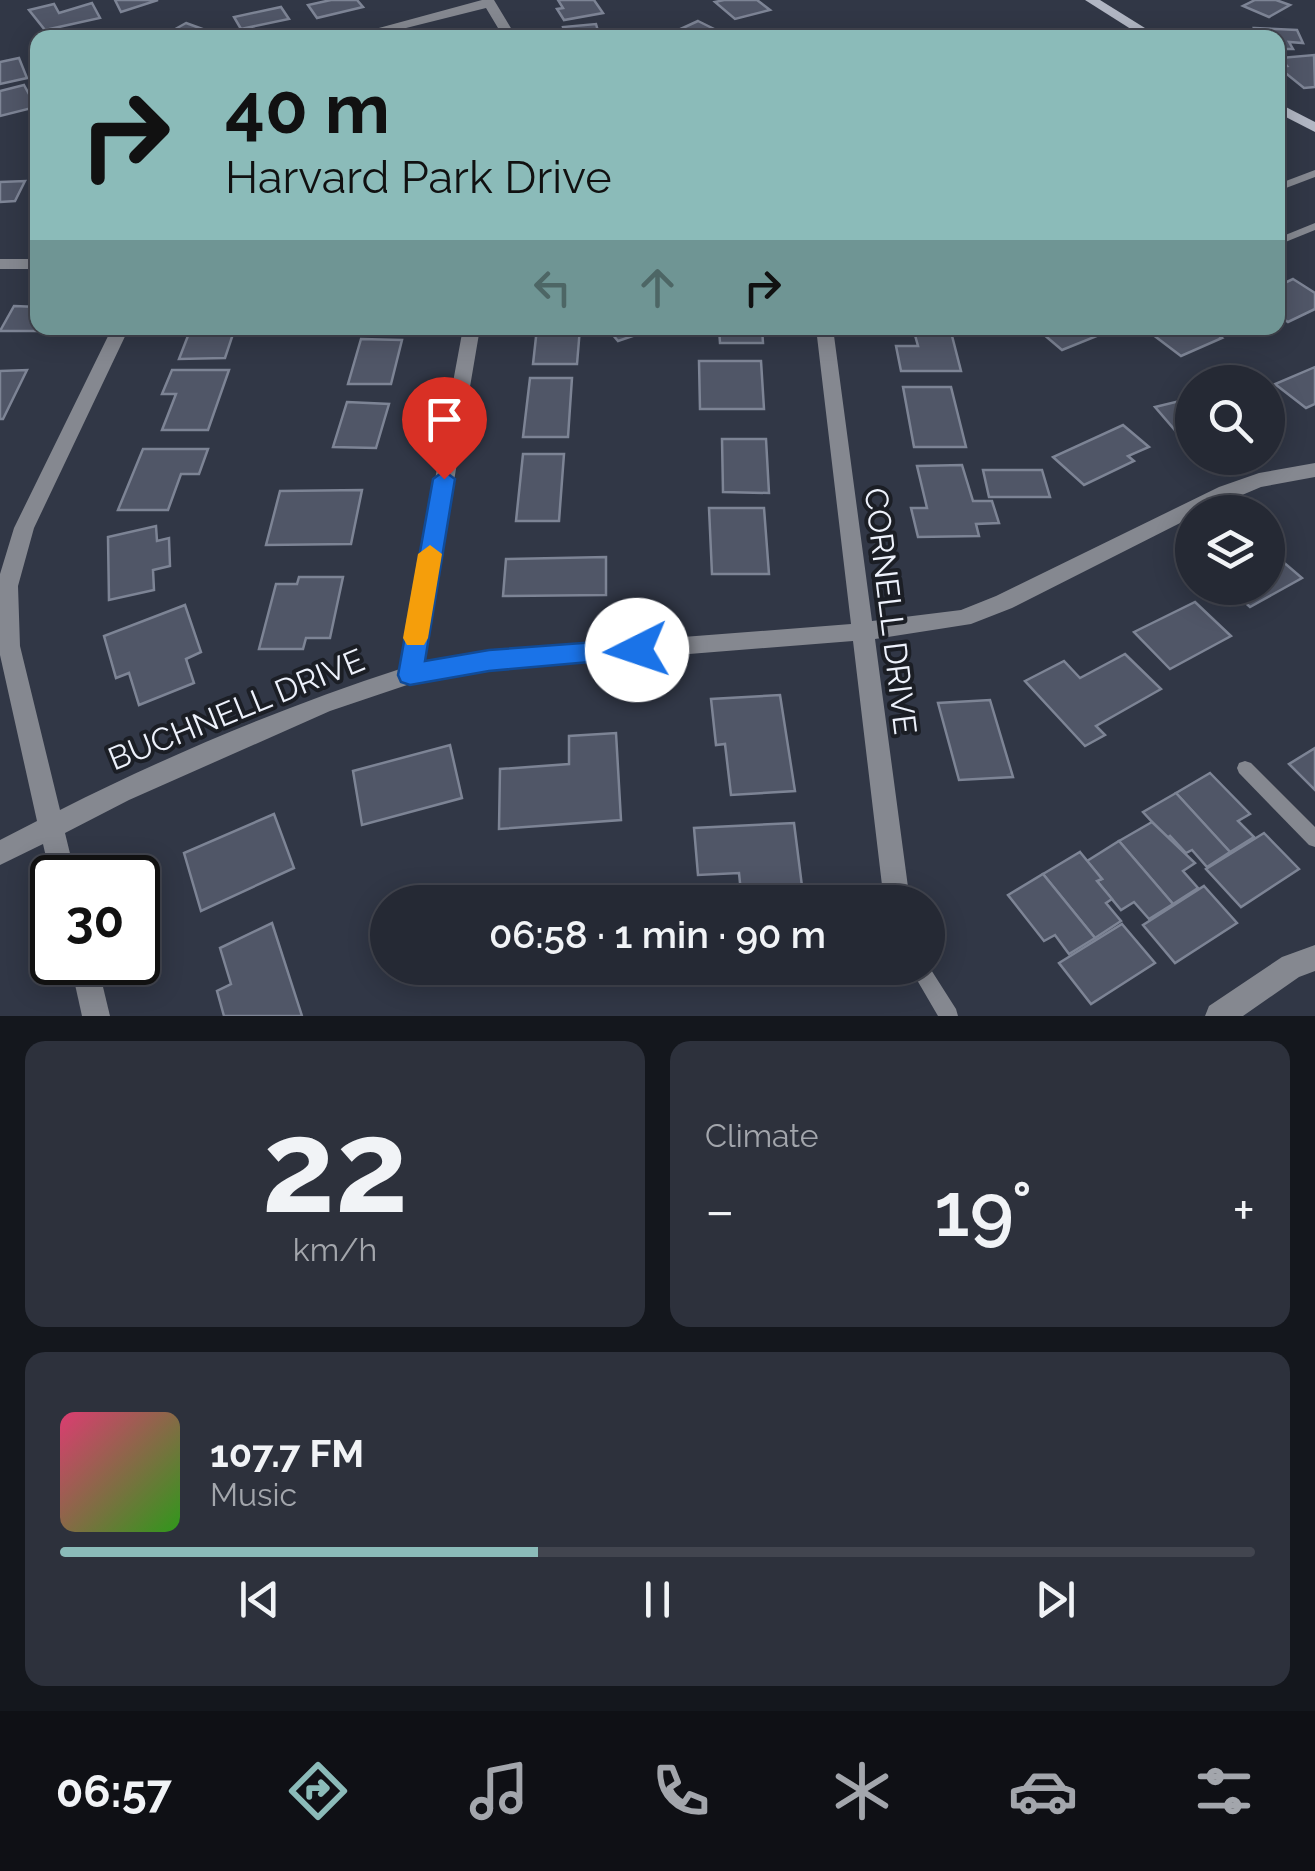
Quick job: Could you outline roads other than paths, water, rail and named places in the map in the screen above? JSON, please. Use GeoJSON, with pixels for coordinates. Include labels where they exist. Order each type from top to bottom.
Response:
{"type":"FeatureCollection","features":[{"type":"Feature","properties":{"kind":"street"},"geometry":{"type":"LineString","coordinates":[[1091,0],[1142,30]]}},
{"type":"Feature","properties":{"kind":"street"},"geometry":{"type":"LineString","coordinates":[[379,30],[489,2],[506,30]]}},
{"type":"Feature","properties":{"kind":"street"},"geometry":{"type":"LineString","coordinates":[[1285,111],[1315,128]]}},
{"type":"Feature","properties":{"kind":"street"},"geometry":{"type":"LineString","coordinates":[[0,264],[30,264]]}},
{"type":"Feature","properties":{"kind":"street"},"geometry":{"type":"LineString","coordinates":[[58,855],[9,646],[8,586],[24,528],[117,335]]}},
{"type":"Feature","properties":{"kind":"street"},"geometry":{"type":"LineString","coordinates":[[410,675],[470,335]]}},
{"type":"Feature","properties":{"kind":"street","name":"CORNELL DRIVE"},"geometry":{"type":"LineString","coordinates":[[825,335],[895,885]]}},
{"type":"Feature","properties":{"kind":"street","name":"BUCHNELL DRIVE"},"geometry":{"type":"LineString","coordinates":[[0,854],[51,825],[323,704],[410,675],[489,661],[860,632],[963,618],[1004,602],[1226,492],[1259,480],[1315,470]]}},
{"type":"Feature","properties":{"kind":"street"},"geometry":{"type":"LineString","coordinates":[[1220,1016],[1292,966],[1315,958]]}},
{"type":"Feature","properties":{"kind":"street"},"geometry":{"type":"LineString","coordinates":[[89,985],[96,1016]]}},
{"type":"Feature","properties":{"kind":"lane"},"geometry":{"type":"LineString","coordinates":[[1133,30],[1139,28]]}},
{"type":"Feature","properties":{"kind":"lane"},"geometry":{"type":"LineString","coordinates":[[1285,185],[1315,173]]}},
{"type":"Feature","properties":{"kind":"lane"},"geometry":{"type":"LineString","coordinates":[[1285,239],[1315,226]]}},
{"type":"Feature","properties":{"kind":"lane"},"geometry":{"type":"LineString","coordinates":[[1245,768],[1315,839]]}},
{"type":"Feature","properties":{"kind":"lane"},"geometry":{"type":"LineString","coordinates":[[930,985],[949,1016]]}}]}
